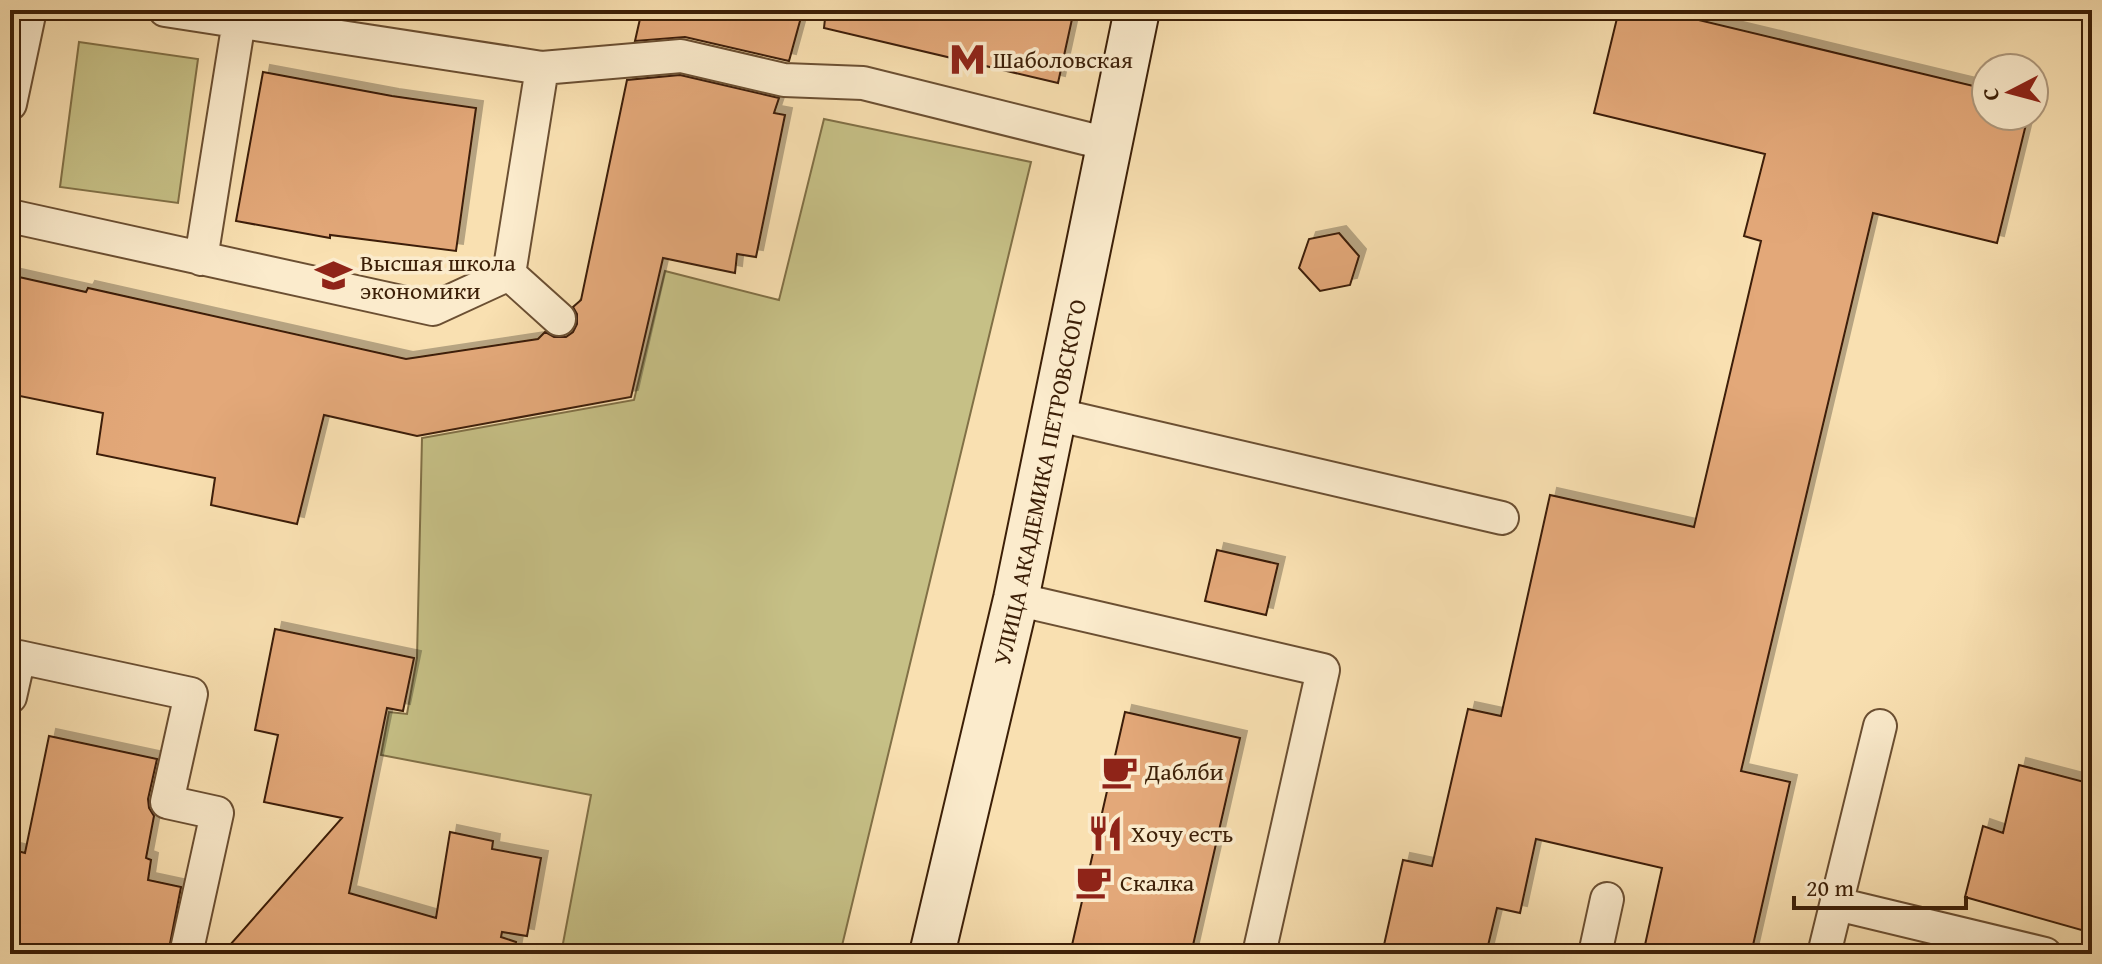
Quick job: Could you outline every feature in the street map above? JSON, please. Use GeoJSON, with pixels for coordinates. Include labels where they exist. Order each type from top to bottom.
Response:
{"type":"FeatureCollection","features":[{"type":"Feature","properties":{"kind":"street","name":"УЛИЦА АКАДЕМИКА ПЕТРОВСКОГО"},"geometry":{"type":"LineString","coordinates":[[932,954],[1016,599],[1137,10]]}},
{"type":"Feature","properties":{"kind":"lane"},"geometry":{"type":"LineString","coordinates":[[10,104],[30,10]]}},
{"type":"Feature","properties":{"kind":"lane"},"geometry":{"type":"LineString","coordinates":[[165,10],[542,68],[681,56],[784,80],[863,83],[1108,144]]}},
{"type":"Feature","properties":{"kind":"lane"},"geometry":{"type":"LineString","coordinates":[[201,259],[239,21]]}},
{"type":"Feature","properties":{"kind":"lane"},"geometry":{"type":"LineString","coordinates":[[509,274],[542,68]]}},
{"type":"Feature","properties":{"kind":"lane"},"geometry":{"type":"LineString","coordinates":[[10,216],[433,309],[509,274]]}},
{"type":"Feature","properties":{"kind":"lane"},"geometry":{"type":"LineString","coordinates":[[509,274],[559,319]]}},
{"type":"Feature","properties":{"kind":"lane"},"geometry":{"type":"LineString","coordinates":[[1054,414],[1502,518]]}},
{"type":"Feature","properties":{"kind":"lane"},"geometry":{"type":"LineString","coordinates":[[1016,599],[1323,670],[1259,954]]}},
{"type":"Feature","properties":{"kind":"lane"},"geometry":{"type":"LineString","coordinates":[[10,697],[19,657],[191,694],[167,802],[217,813],[186,954]]}},
{"type":"Feature","properties":{"kind":"lane"},"geometry":{"type":"LineString","coordinates":[[1824,954],[1880,726]]}},
{"type":"Feature","properties":{"kind":"lane"},"geometry":{"type":"LineString","coordinates":[[1595,954],[1607,899]]}},
{"type":"Feature","properties":{"kind":"lane"},"geometry":{"type":"LineString","coordinates":[[1837,904],[2045,954]]}},
{"type":"Feature","properties":{"kind":"shaded area"},"geometry":{"type":"Polygon","coordinates":[[[79,42],[198,59],[178,203],[60,187],[79,42]]]}},
{"type":"Feature","properties":{"kind":"shaded area"},"geometry":{"type":"Polygon","coordinates":[[[824,119],[1031,162],[840,954],[561,954],[591,795],[381,755],[389,712],[407,714],[417,658],[422,438],[634,400],[665,271],[779,300],[824,119]]]}},
{"type":"Feature","properties":{"kind":"building"},"geometry":{"type":"Polygon","coordinates":[[[642,10],[803,10],[789,61],[685,37],[635,41],[642,10]]]}},
{"type":"Feature","properties":{"kind":"building"},"geometry":{"type":"Polygon","coordinates":[[[826,10],[1074,10],[1058,83],[824,28],[826,10]]]}},
{"type":"Feature","properties":{"kind":"building"},"geometry":{"type":"Polygon","coordinates":[[[1619,10],[1657,10],[1970,85],[1970,132],[2024,132],[1997,243],[1873,213],[1741,771],[1790,782],[1751,954],[1643,954],[1662,868],[1536,839],[1520,913],[1497,908],[1486,954],[1382,954],[1403,860],[1432,866],[1468,709],[1501,716],[1550,495],[1694,527],[1761,241],[1744,236],[1765,154],[1594,113],[1619,10]]]}},
{"type":"Feature","properties":{"kind":"building"},"geometry":{"type":"Polygon","coordinates":[[[263,72],[476,108],[456,251],[330,235],[330,238],[236,221],[263,72]]]}},
{"type":"Feature","properties":{"kind":"building"},"geometry":{"type":"Polygon","coordinates":[[[680,75],[779,98],[774,113],[785,115],[756,257],[737,254],[735,273],[663,258],[631,397],[417,436],[324,415],[297,524],[211,505],[215,478],[97,454],[103,413],[10,394],[10,275],[86,292],[88,288],[406,359],[538,339],[545,332],[554,337],[566,337],[577,324],[573,307],[581,300],[627,80],[680,75]]]}},
{"type":"Feature","properties":{"kind":"building"},"geometry":{"type":"Polygon","coordinates":[[[1339,233],[1359,256],[1350,285],[1320,291],[1299,268],[1309,239],[1339,233]]]}},
{"type":"Feature","properties":{"kind":"building"},"geometry":{"type":"Polygon","coordinates":[[[1217,550],[1278,564],[1266,615],[1205,601],[1217,550]]]}},
{"type":"Feature","properties":{"kind":"building"},"geometry":{"type":"Polygon","coordinates":[[[275,629],[414,658],[403,711],[387,708],[349,893],[436,918],[450,832],[493,841],[492,849],[541,858],[527,936],[502,932],[501,937],[516,942],[514,954],[222,954],[342,818],[264,802],[278,735],[255,730],[275,629]]]}},
{"type":"Feature","properties":{"kind":"building"},"geometry":{"type":"Polygon","coordinates":[[[1125,712],[1240,738],[1191,954],[1070,954],[1125,712]]]}},
{"type":"Feature","properties":{"kind":"building"},"geometry":{"type":"Polygon","coordinates":[[[49,736],[157,759],[148,799],[154,816],[146,858],[151,860],[148,880],[181,887],[168,954],[10,954],[10,849],[25,853],[49,736]]]}},
{"type":"Feature","properties":{"kind":"building"},"geometry":{"type":"Polygon","coordinates":[[[2019,765],[2092,784],[2092,933],[1965,897],[1983,826],[2003,833],[2019,765]]]}},
{"type":"Feature","properties":{"kind":"place","name":"Шаболовская"},"geometry":{"type":"Point","coordinates":[967,59]}},
{"type":"Feature","properties":{"kind":"place","name":"Высшая школа экономики"},"geometry":{"type":"Point","coordinates":[334,276]}},
{"type":"Feature","properties":{"kind":"place","name":"Даблби"},"geometry":{"type":"Point","coordinates":[1119,771]}},
{"type":"Feature","properties":{"kind":"place","name":"Хочу есть"},"geometry":{"type":"Point","coordinates":[1105,833]}},
{"type":"Feature","properties":{"kind":"place","name":"Скалка"},"geometry":{"type":"Point","coordinates":[1094,882]}}]}
